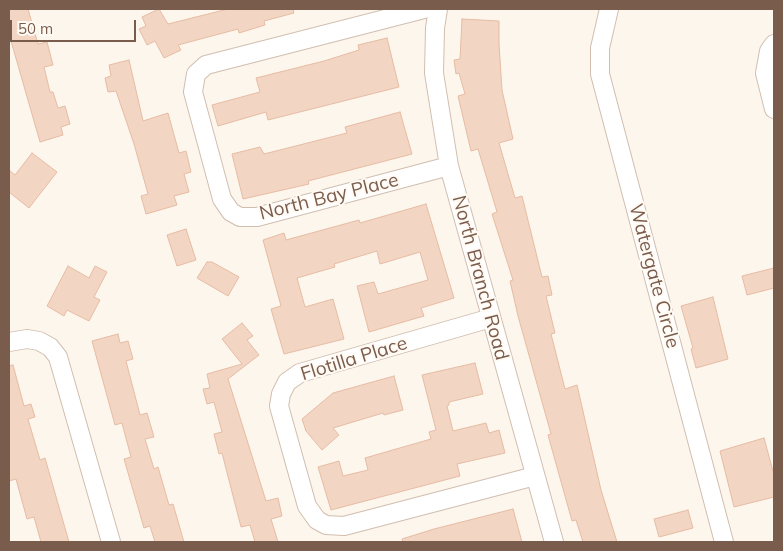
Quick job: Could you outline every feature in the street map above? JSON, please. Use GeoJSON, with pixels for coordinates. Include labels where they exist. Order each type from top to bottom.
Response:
{"type":"FeatureCollection","features":[{"type":"Feature","properties":{"kind":"street","name":"North Bay Place"},"geometry":{"type":"LineString","coordinates":[[424,9],[206,65],[196,74],[193,92],[222,199],[231,212],[240,217],[257,217],[450,166]]}},
{"type":"Feature","properties":{"kind":"street","name":"North Branch Road"},"geometry":{"type":"LineString","coordinates":[[438,9],[435,28],[434,73],[450,166],[554,542]]}},
{"type":"Feature","properties":{"kind":"street","name":"Watergate Circle"},"geometry":{"type":"LineString","coordinates":[[609,9],[600,48],[600,74],[724,542]]}},
{"type":"Feature","properties":{"kind":"street"},"geometry":{"type":"LineString","coordinates":[[774,44],[769,51],[765,73],[774,109]]}},
{"type":"Feature","properties":{"kind":"street","name":"Flotilla Place"},"geometry":{"type":"LineString","coordinates":[[491,318],[300,373],[287,382],[281,394],[279,406],[307,506],[316,520],[326,526],[344,526],[535,476]]}},
{"type":"Feature","properties":{"kind":"street"},"geometry":{"type":"LineString","coordinates":[[9,342],[27,339],[39,341],[50,347],[58,357],[111,542]]}},
{"type":"Feature","properties":{"kind":"building"},"geometry":{"type":"Polygon","coordinates":[[[9,9],[28,9],[38,44],[47,42],[53,65],[44,67],[50,92],[53,92],[58,108],[65,106],[70,124],[61,127],[63,135],[40,142],[9,34],[9,9]]]}},
{"type":"Feature","properties":{"kind":"building"},"geometry":{"type":"Polygon","coordinates":[[[159,9],[168,24],[228,9],[293,9],[294,13],[264,21],[265,25],[239,33],[238,29],[178,45],[181,50],[164,58],[155,41],[147,45],[139,29],[146,26],[142,17],[159,9]]]}},
{"type":"Feature","properties":{"kind":"building"},"geometry":{"type":"Polygon","coordinates":[[[462,19],[499,21],[502,90],[513,139],[499,143],[515,198],[522,196],[542,277],[548,276],[552,295],[546,296],[555,333],[551,334],[565,389],[577,385],[601,490],[617,542],[583,542],[576,520],[572,521],[548,435],[551,434],[518,316],[510,281],[513,280],[492,214],[497,212],[478,149],[471,151],[458,96],[465,94],[459,73],[456,74],[454,60],[460,59],[462,19]]]}},
{"type":"Feature","properties":{"kind":"building"},"geometry":{"type":"Polygon","coordinates":[[[387,38],[399,87],[268,120],[266,112],[218,126],[212,105],[260,92],[256,78],[324,61],[359,50],[358,45],[387,38]]]}},
{"type":"Feature","properties":{"kind":"building"},"geometry":{"type":"Polygon","coordinates":[[[129,60],[143,121],[168,113],[179,153],[186,151],[191,172],[184,174],[189,192],[174,196],[177,205],[146,214],[141,196],[148,194],[134,144],[116,91],[108,92],[105,78],[111,76],[109,65],[129,60]]]}},
{"type":"Feature","properties":{"kind":"building"},"geometry":{"type":"Polygon","coordinates":[[[400,112],[412,154],[308,181],[309,184],[243,199],[232,154],[260,147],[264,154],[347,133],[345,127],[400,112]]]}},
{"type":"Feature","properties":{"kind":"building"},"geometry":{"type":"Polygon","coordinates":[[[32,153],[57,172],[29,208],[9,192],[9,170],[15,175],[32,153]]]}},
{"type":"Feature","properties":{"kind":"building"},"geometry":{"type":"Polygon","coordinates":[[[426,204],[454,298],[421,308],[424,316],[369,332],[357,286],[374,282],[378,294],[428,280],[420,252],[380,264],[377,251],[334,264],[335,267],[297,278],[305,307],[333,299],[344,339],[284,354],[271,309],[281,306],[263,240],[284,233],[286,240],[359,220],[360,223],[426,204]]]}},
{"type":"Feature","properties":{"kind":"building"},"geometry":{"type":"Polygon","coordinates":[[[186,229],[196,260],[177,266],[167,235],[186,229]]]}},
{"type":"Feature","properties":{"kind":"building"},"geometry":{"type":"Polygon","coordinates":[[[207,262],[212,262],[239,277],[228,296],[197,278],[207,262]]]}},
{"type":"Feature","properties":{"kind":"building"},"geometry":{"type":"Polygon","coordinates":[[[68,266],[89,278],[95,266],[107,272],[94,297],[100,300],[89,321],[67,310],[64,316],[47,306],[68,266]]]}},
{"type":"Feature","properties":{"kind":"building"},"geometry":{"type":"Polygon","coordinates":[[[774,268],[774,288],[747,295],[742,276],[774,268]]]}},
{"type":"Feature","properties":{"kind":"building"},"geometry":{"type":"Polygon","coordinates":[[[713,297],[728,359],[696,368],[691,349],[693,348],[681,306],[713,297]]]}},
{"type":"Feature","properties":{"kind":"building"},"geometry":{"type":"Polygon","coordinates":[[[242,323],[253,336],[247,340],[259,355],[228,379],[266,501],[278,498],[282,516],[271,519],[278,542],[255,542],[250,525],[241,527],[222,453],[219,454],[214,434],[222,432],[214,402],[207,404],[203,389],[210,388],[207,374],[242,364],[222,339],[242,323]]]}},
{"type":"Feature","properties":{"kind":"building"},"geometry":{"type":"Polygon","coordinates":[[[118,334],[120,343],[128,341],[133,359],[126,361],[140,415],[147,413],[154,437],[145,439],[154,469],[158,467],[169,505],[173,504],[184,542],[155,542],[150,526],[144,528],[124,459],[131,457],[122,423],[115,425],[92,341],[118,334]]]}},
{"type":"Feature","properties":{"kind":"building"},"geometry":{"type":"Polygon","coordinates":[[[475,363],[483,394],[449,402],[447,406],[453,431],[486,423],[489,433],[499,430],[505,453],[457,464],[460,476],[331,510],[318,467],[339,461],[343,476],[368,470],[365,458],[431,439],[429,432],[436,430],[422,375],[475,363]]]}},
{"type":"Feature","properties":{"kind":"building"},"geometry":{"type":"Polygon","coordinates":[[[13,365],[24,406],[31,404],[35,417],[28,419],[40,460],[45,458],[69,542],[41,542],[34,517],[27,519],[16,479],[9,481],[9,366],[13,365]]]}},
{"type":"Feature","properties":{"kind":"building"},"geometry":{"type":"Polygon","coordinates":[[[394,376],[403,410],[384,415],[383,413],[333,428],[339,435],[322,450],[306,431],[302,419],[333,393],[394,376]]]}},
{"type":"Feature","properties":{"kind":"building"},"geometry":{"type":"Polygon","coordinates":[[[764,438],[774,475],[774,497],[734,507],[720,451],[764,438]]]}},
{"type":"Feature","properties":{"kind":"building"},"geometry":{"type":"Polygon","coordinates":[[[513,509],[522,542],[403,542],[402,539],[434,529],[513,509]]]}},
{"type":"Feature","properties":{"kind":"building"},"geometry":{"type":"Polygon","coordinates":[[[688,510],[693,528],[659,537],[654,519],[688,510]]]}}]}
